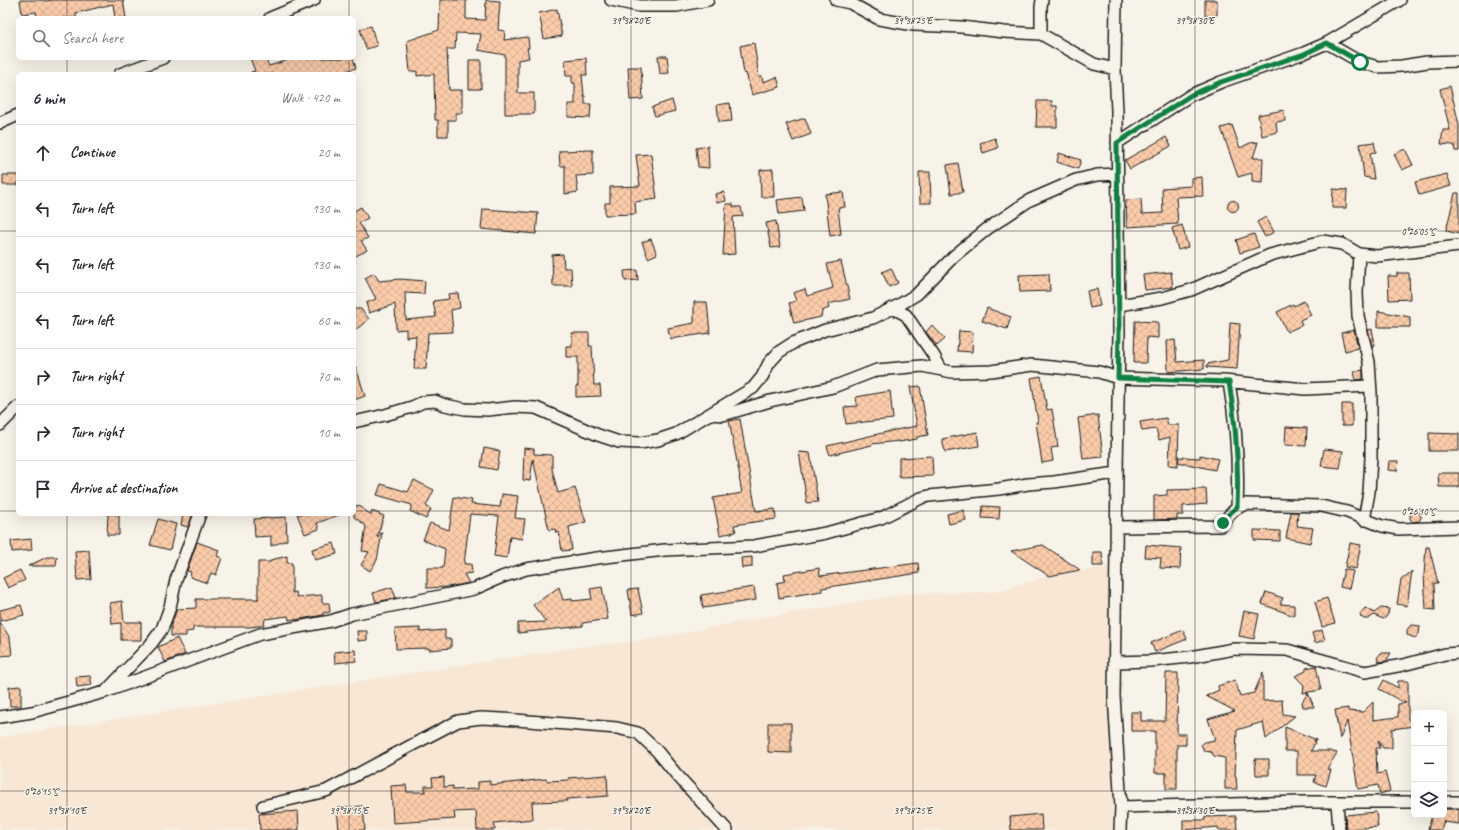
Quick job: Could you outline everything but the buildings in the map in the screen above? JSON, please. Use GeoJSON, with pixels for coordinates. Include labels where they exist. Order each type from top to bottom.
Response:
{"type":"FeatureCollection","features":[{"type":"Feature","properties":{"kind":"street"},"geometry":{"type":"LineString","coordinates":[[275,16],[314,0]]}},
{"type":"Feature","properties":{"kind":"street"},"geometry":{"type":"LineString","coordinates":[[611,0],[639,6],[677,6],[708,0]]}},
{"type":"Feature","properties":{"kind":"street"},"geometry":{"type":"LineString","coordinates":[[836,0],[850,3],[879,19],[914,25],[962,27],[1004,32],[1041,34],[1094,64],[1115,69]]}},
{"type":"Feature","properties":{"kind":"street"},"geometry":{"type":"LineString","coordinates":[[1041,34],[1042,0]]}},
{"type":"Feature","properties":{"kind":"street"},"geometry":{"type":"LineString","coordinates":[[1116,0],[1115,69],[1118,174],[1119,305],[1114,696],[1121,807],[1120,830]]}},
{"type":"Feature","properties":{"kind":"street"},"geometry":{"type":"LineString","coordinates":[[1117,143],[1191,95],[1221,82],[1304,54],[1327,43],[1400,0]]}},
{"type":"Feature","properties":{"kind":"street"},"geometry":{"type":"LineString","coordinates":[[1327,43],[1360,62],[1378,67],[1402,66],[1427,62],[1459,61]]}},
{"type":"Feature","properties":{"kind":"street"},"geometry":{"type":"LineString","coordinates":[[125,72],[158,60]]}},
{"type":"Feature","properties":{"kind":"street"},"geometry":{"type":"LineString","coordinates":[[0,123],[16,116]]}},
{"type":"Feature","properties":{"kind":"street"},"geometry":{"type":"LineString","coordinates":[[356,422],[385,415],[423,402],[435,401],[445,406],[465,409],[488,410],[514,407],[536,408],[598,435],[619,442],[640,443],[658,440],[676,434],[753,388],[762,377],[769,363],[779,352],[793,343],[826,330],[873,318],[894,308],[917,294],[954,256],[981,234],[1030,200],[1076,180],[1097,175],[1118,174]]}},
{"type":"Feature","properties":{"kind":"street"},"geometry":{"type":"LineString","coordinates":[[1119,305],[1162,298],[1191,290],[1270,256],[1323,241],[1342,244],[1359,254],[1376,256],[1459,246]]}},
{"type":"Feature","properties":{"kind":"street"},"geometry":{"type":"LineString","coordinates":[[1359,254],[1357,292],[1358,316],[1369,362],[1370,386],[1370,478],[1364,520]]}},
{"type":"Feature","properties":{"kind":"street"},"geometry":{"type":"LineString","coordinates":[[894,308],[906,315],[934,356],[940,369]]}},
{"type":"Feature","properties":{"kind":"street"},"geometry":{"type":"LineString","coordinates":[[710,414],[723,415],[770,401],[833,387],[877,370],[922,366],[952,372],[992,371],[1032,365],[1099,372],[1118,378],[1229,382],[1305,388],[1370,386]]}},
{"type":"Feature","properties":{"kind":"street"},"geometry":{"type":"LineString","coordinates":[[1229,382],[1234,412],[1237,446],[1237,507]]}},
{"type":"Feature","properties":{"kind":"street"},"geometry":{"type":"LineString","coordinates":[[0,425],[16,409]]}},
{"type":"Feature","properties":{"kind":"street"},"geometry":{"type":"LineString","coordinates":[[0,717],[32,712],[105,692],[260,634],[331,621],[352,614],[474,589],[526,569],[597,558],[665,550],[754,546],[826,533],[882,518],[921,498],[929,496],[999,489],[1116,473]]}},
{"type":"Feature","properties":{"kind":"street"},"geometry":{"type":"LineString","coordinates":[[1116,528],[1220,526],[1228,515],[1237,507],[1246,504],[1320,506],[1347,512],[1364,520],[1399,530],[1459,527]]}},
{"type":"Feature","properties":{"kind":"street"},"geometry":{"type":"LineString","coordinates":[[105,692],[151,644],[162,629],[170,607],[176,580],[199,516]]}},
{"type":"Feature","properties":{"kind":"street"},"geometry":{"type":"LineString","coordinates":[[1114,662],[1151,661],[1190,657],[1234,649],[1287,650],[1365,672],[1403,665],[1445,654],[1459,654]]}},
{"type":"Feature","properties":{"kind":"street"},"geometry":{"type":"LineString","coordinates":[[263,806],[326,791],[458,721],[481,718],[502,719],[617,728],[638,733],[657,751],[727,830]]}},
{"type":"Feature","properties":{"kind":"street"},"geometry":{"type":"LineString","coordinates":[[1121,807],[1336,802],[1411,802]]}},
{"type":"Feature","properties":{"kind":"street"},"geometry":{"type":"LineString","coordinates":[[1336,802],[1339,830]]}},
{"type":"Feature","properties":{"kind":"street"},"geometry":{"type":"LineString","coordinates":[[1447,802],[1459,802]]}},
{"type":"Feature","properties":{"kind":"shaded area"},"geometry":{"type":"Polygon","coordinates":[[[1118,565],[1112,830],[0,830],[0,737],[586,646],[631,642],[738,622],[905,594],[994,592],[1049,576],[1118,565]]]}},
{"type":"Feature","properties":{"kind":"route"},"geometry":{"type":"LineString","coordinates":[[1223,523],[1228,515],[1237,507],[1237,446],[1234,412],[1229,382],[1118,378],[1117,143],[1191,95],[1221,82],[1304,54],[1327,43],[1360,62]]}}]}
